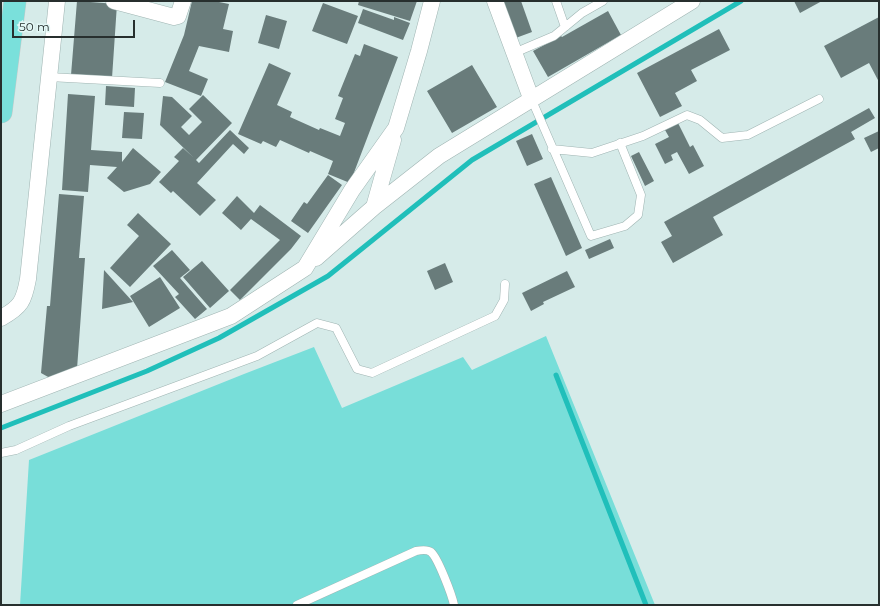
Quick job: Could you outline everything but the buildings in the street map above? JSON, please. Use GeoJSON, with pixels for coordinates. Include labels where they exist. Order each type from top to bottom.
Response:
{"type":"FeatureCollection","features":[{"type":"Feature","properties":{"kind":"highway"},"geometry":{"type":"LineString","coordinates":[[1,112],[15,1]]}},
{"type":"Feature","properties":{"kind":"street"},"geometry":{"type":"LineString","coordinates":[[1,318],[19,306],[25,295],[28,279],[57,1]]}},
{"type":"Feature","properties":{"kind":"street"},"geometry":{"type":"LineString","coordinates":[[114,1],[174,17],[178,16],[183,1]]}},
{"type":"Feature","properties":{"kind":"street"},"geometry":{"type":"LineString","coordinates":[[374,207],[432,1]]}},
{"type":"Feature","properties":{"kind":"street"},"geometry":{"type":"LineString","coordinates":[[495,1],[531,98]]}},
{"type":"Feature","properties":{"kind":"street"},"geometry":{"type":"LineString","coordinates":[[1,404],[231,316],[305,268],[374,207],[439,156],[531,98],[692,1]]}},
{"type":"Feature","properties":{"kind":"street"},"geometry":{"type":"LineString","coordinates":[[305,268],[352,190],[396,128]]}},
{"type":"Feature","properties":{"kind":"lane"},"geometry":{"type":"LineString","coordinates":[[556,1],[565,27]]}},
{"type":"Feature","properties":{"kind":"lane"},"geometry":{"type":"LineString","coordinates":[[514,54],[554,36],[582,13],[603,1]]}},
{"type":"Feature","properties":{"kind":"lane"},"geometry":{"type":"LineString","coordinates":[[49,77],[160,83]]}},
{"type":"Feature","properties":{"kind":"lane"},"geometry":{"type":"LineString","coordinates":[[531,98],[591,236],[625,226],[638,215],[641,195],[620,143]]}},
{"type":"Feature","properties":{"kind":"lane"},"geometry":{"type":"LineString","coordinates":[[552,149],[592,153],[643,136],[688,115],[700,120],[722,138],[748,135],[819,99]]}},
{"type":"Feature","properties":{"kind":"lane"},"geometry":{"type":"LineString","coordinates":[[1,453],[16,450],[69,426],[257,356],[317,323],[336,328],[357,368],[372,373],[495,316],[504,300],[505,284]]}},
{"type":"Feature","properties":{"kind":"lane"},"geometry":{"type":"LineString","coordinates":[[297,605],[416,551],[424,550],[431,552],[436,559],[454,605]]}},
{"type":"Feature","properties":{"kind":"shaded area"},"geometry":{"type":"Polygon","coordinates":[[[546,336],[655,605],[20,605],[29,460],[314,347],[342,408],[463,357],[472,370],[546,336]]]}},
{"type":"Feature","properties":{"kind":"waterway"},"geometry":{"type":"LineString","coordinates":[[1,428],[147,371],[219,338],[328,276],[472,160],[741,1]]}},
{"type":"Feature","properties":{"kind":"waterway"},"geometry":{"type":"LineString","coordinates":[[556,375],[646,605]]}}]}
